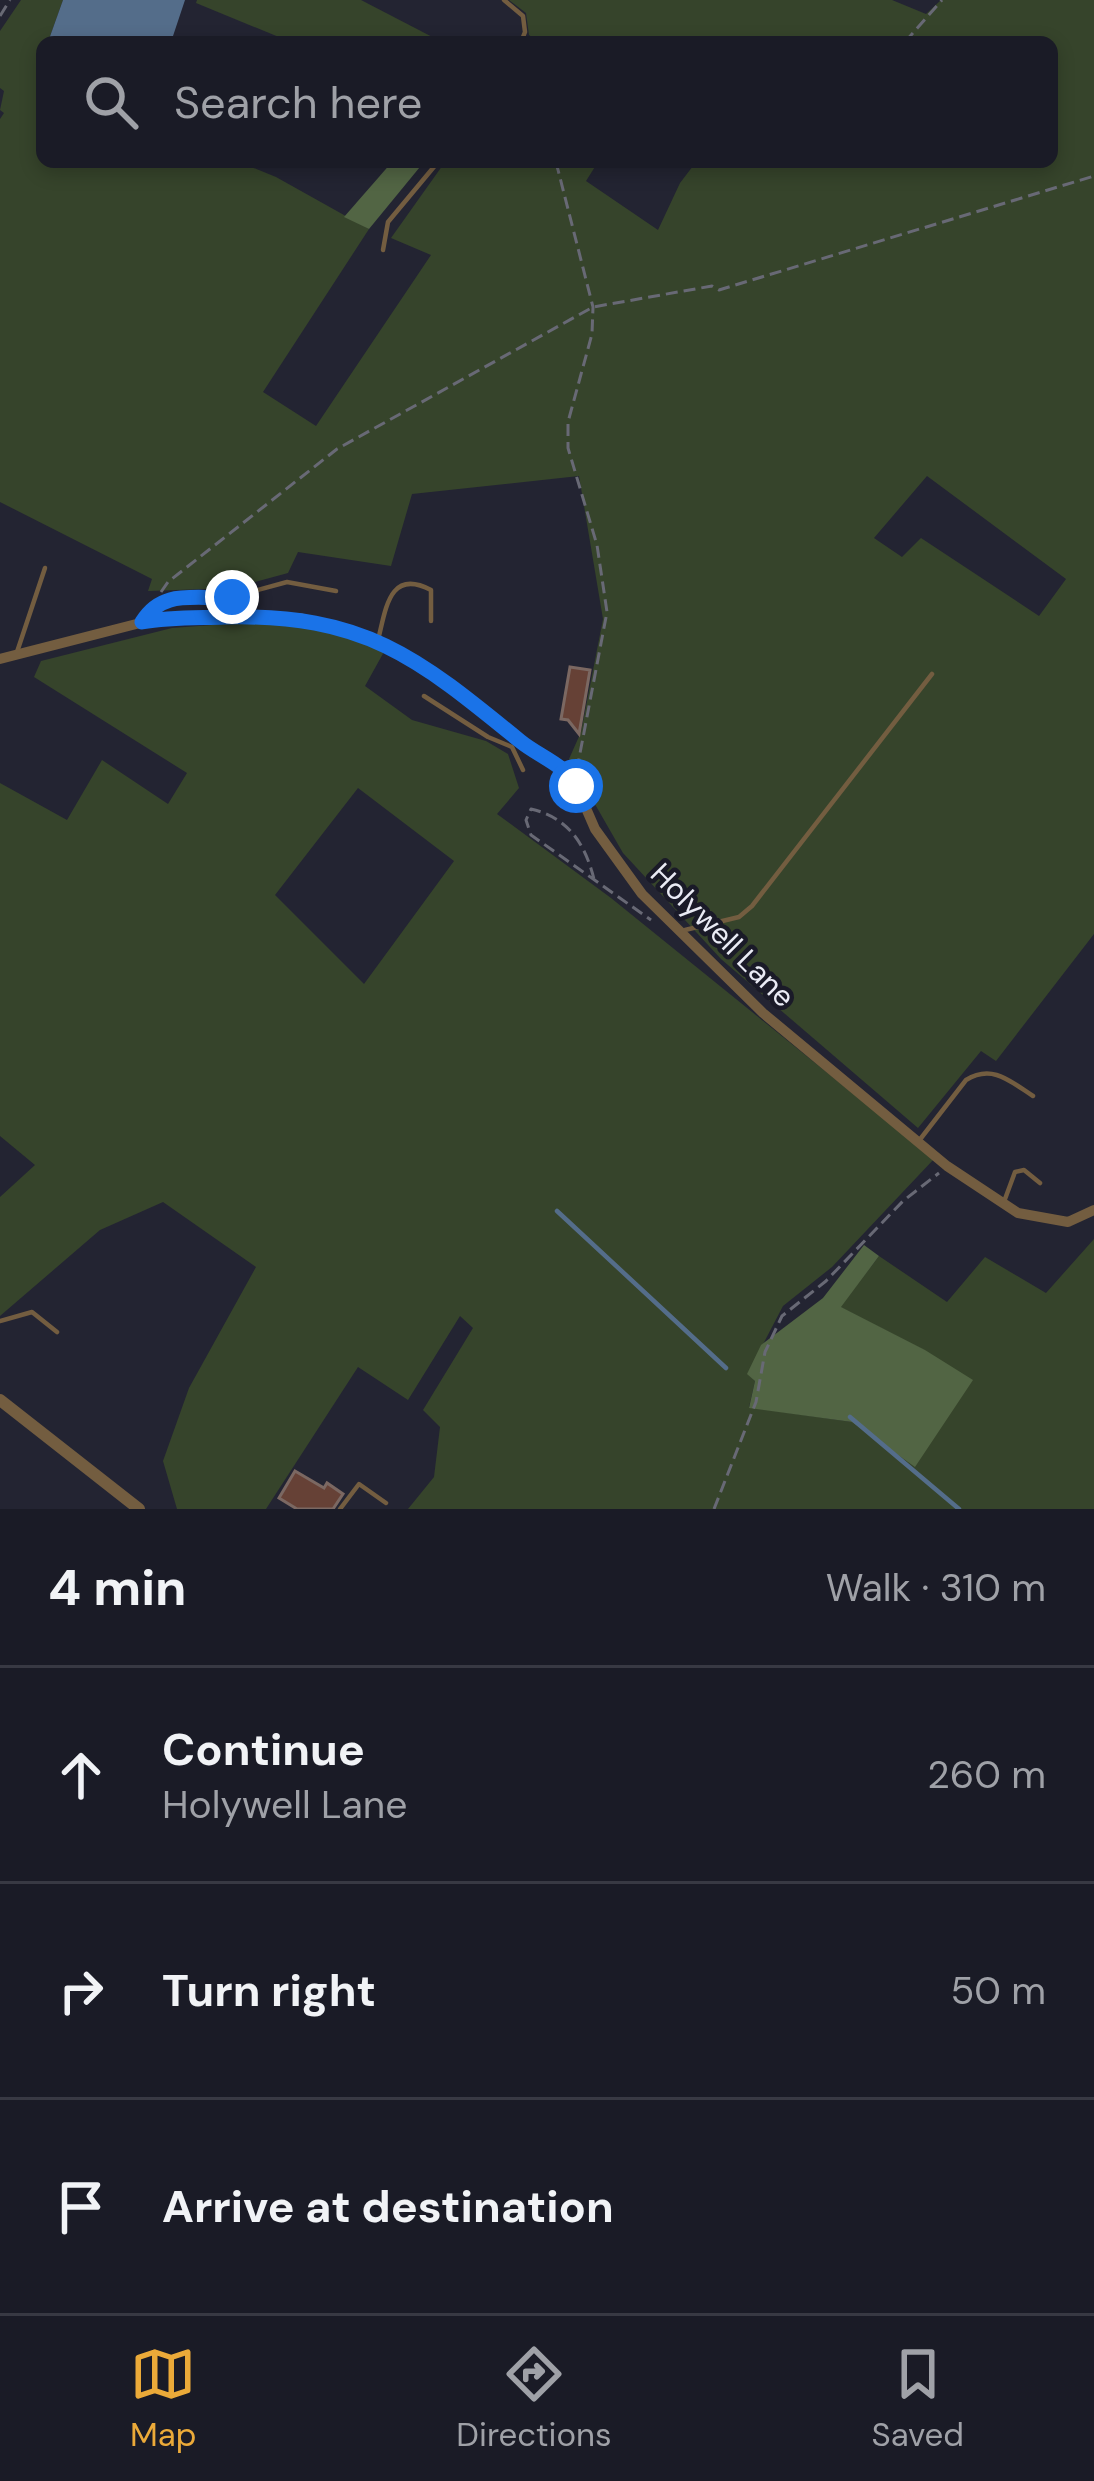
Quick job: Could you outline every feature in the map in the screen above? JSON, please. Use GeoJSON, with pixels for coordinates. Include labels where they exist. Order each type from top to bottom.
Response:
{"type":"FeatureCollection","features":[{"type":"Feature","properties":{"kind":"street","name":"Holywell Lane"},"geometry":{"type":"LineString","coordinates":[[0,659],[142,622],[275,616],[331,625],[378,640],[427,669],[572,776],[595,829],[642,894],[763,1012],[947,1166],[1003,1204],[1046,1220],[1068,1222],[1094,1210]]}},
{"type":"Feature","properties":{"kind":"street"},"geometry":{"type":"LineString","coordinates":[[0,1400],[139,1509]]}},
{"type":"Feature","properties":{"kind":"lane"},"geometry":{"type":"LineString","coordinates":[[505,0],[523,16],[523,36]]}},
{"type":"Feature","properties":{"kind":"lane"},"geometry":{"type":"LineString","coordinates":[[382,250],[388,222],[433,168]]}},
{"type":"Feature","properties":{"kind":"lane"},"geometry":{"type":"LineString","coordinates":[[16,655],[45,568]]}},
{"type":"Feature","properties":{"kind":"lane"},"geometry":{"type":"LineString","coordinates":[[142,622],[164,599],[232,597],[287,582],[336,591]]}},
{"type":"Feature","properties":{"kind":"lane"},"geometry":{"type":"LineString","coordinates":[[378,640],[390,597],[410,582],[430,590],[430,622]]}},
{"type":"Feature","properties":{"kind":"lane"},"geometry":{"type":"LineString","coordinates":[[676,927],[739,917],[752,906],[932,674]]}},
{"type":"Feature","properties":{"kind":"lane"},"geometry":{"type":"LineString","coordinates":[[424,696],[512,747],[523,770]]}},
{"type":"Feature","properties":{"kind":"lane"},"geometry":{"type":"LineString","coordinates":[[497,722],[500,740]]}},
{"type":"Feature","properties":{"kind":"lane"},"geometry":{"type":"LineString","coordinates":[[918,1142],[966,1080],[977,1074],[1001,1075],[1033,1096]]}},
{"type":"Feature","properties":{"kind":"lane"},"geometry":{"type":"LineString","coordinates":[[1003,1204],[1015,1172],[1024,1170],[1040,1183]]}},
{"type":"Feature","properties":{"kind":"lane"},"geometry":{"type":"LineString","coordinates":[[0,1321],[32,1312],[57,1332]]}},
{"type":"Feature","properties":{"kind":"lane"},"geometry":{"type":"LineString","coordinates":[[340,1509],[358,1484],[386,1503]]}},
{"type":"Feature","properties":{"kind":"path"},"geometry":{"type":"LineString","coordinates":[[0,16],[10,0]]}},
{"type":"Feature","properties":{"kind":"path"},"geometry":{"type":"LineString","coordinates":[[910,36],[942,0]]}},
{"type":"Feature","properties":{"kind":"path"},"geometry":{"type":"LineString","coordinates":[[558,168],[593,307],[592,334],[568,422],[568,448],[597,545],[607,612],[576,774]]}},
{"type":"Feature","properties":{"kind":"path"},"geometry":{"type":"LineString","coordinates":[[151,608],[168,582],[337,449],[593,307],[712,286],[719,290],[1094,176]]}},
{"type":"Feature","properties":{"kind":"path"},"geometry":{"type":"LineString","coordinates":[[594,879],[572,829],[546,812],[531,809],[526,820],[531,835],[664,929],[676,927]]}},
{"type":"Feature","properties":{"kind":"path"},"geometry":{"type":"LineString","coordinates":[[714,1509],[756,1402],[765,1352],[782,1316],[826,1281],[903,1202],[947,1166]]}},
{"type":"Feature","properties":{"kind":"green space"},"geometry":{"type":"Polygon","coordinates":[[[21,0],[63,0],[50,36],[36,36],[36,168],[254,168],[369,229],[263,392],[316,426],[431,255],[391,238],[441,168],[594,168],[586,181],[658,230],[691,168],[1058,168],[1058,36],[530,36],[526,13],[509,0],[892,0],[926,14],[941,0],[1094,0],[1094,934],[996,1061],[981,1051],[918,1128],[721,959],[623,853],[569,759],[581,732],[603,619],[579,476],[412,494],[391,566],[298,552],[288,573],[233,588],[148,591],[152,579],[0,502],[0,119],[4,113],[0,110],[4,91],[0,88],[0,31],[21,0]],[[927,476],[874,538],[902,557],[921,538],[1039,616],[1066,579],[927,476]]]}},
{"type":"Feature","properties":{"kind":"green space"},"geometry":{"type":"Polygon","coordinates":[[[361,0],[430,36],[276,36],[196,3],[361,0]]]}},
{"type":"Feature","properties":{"kind":"green space"},"geometry":{"type":"Polygon","coordinates":[[[387,168],[419,168],[369,229],[344,217],[387,168]]]}},
{"type":"Feature","properties":{"kind":"green space"},"geometry":{"type":"Polygon","coordinates":[[[279,620],[332,630],[385,650],[365,686],[412,720],[486,741],[508,754],[519,788],[497,814],[611,898],[934,1159],[832,1267],[783,1306],[748,1373],[755,1381],[749,1407],[852,1422],[972,1381],[840,1307],[879,1256],[947,1302],[985,1257],[1046,1293],[1094,1239],[1094,1509],[408,1509],[434,1477],[440,1427],[423,1410],[473,1328],[460,1316],[408,1400],[358,1367],[266,1509],[177,1509],[163,1461],[189,1388],[256,1267],[163,1202],[100,1230],[0,1316],[0,1197],[35,1165],[0,1136],[0,783],[67,820],[102,760],[168,804],[187,773],[34,677],[41,661],[172,628],[279,620]],[[358,788],[275,895],[364,984],[454,861],[358,788]]]}},
{"type":"Feature","properties":{"kind":"green space"},"geometry":{"type":"Polygon","coordinates":[[[864,1245],[879,1256],[841,1307],[973,1380],[915,1467],[852,1422],[749,1408],[755,1381],[747,1374],[761,1345],[823,1298],[864,1245]]]}},
{"type":"Feature","properties":{"kind":"water"},"geometry":{"type":"Polygon","coordinates":[[[63,0],[185,0],[173,36],[50,36],[63,0]]]}},
{"type":"Feature","properties":{"kind":"building"},"geometry":{"type":"Polygon","coordinates":[[[570,667],[590,670],[579,734],[568,720],[561,719],[570,667]]]}},
{"type":"Feature","properties":{"kind":"building"},"geometry":{"type":"Polygon","coordinates":[[[295,1471],[343,1494],[333,1509],[297,1509],[279,1498],[295,1471]]]}},
{"type":"Feature","properties":{"kind":"waterway"},"geometry":{"type":"LineString","coordinates":[[557,1211],[726,1368]]}},
{"type":"Feature","properties":{"kind":"waterway"},"geometry":{"type":"LineString","coordinates":[[850,1417],[959,1509]]}},
{"type":"Feature","properties":{"kind":"route"},"geometry":{"type":"LineString","coordinates":[[232,597],[164,599],[142,622],[275,616],[363,634],[427,669],[525,746],[572,776],[576,786]]}}]}
